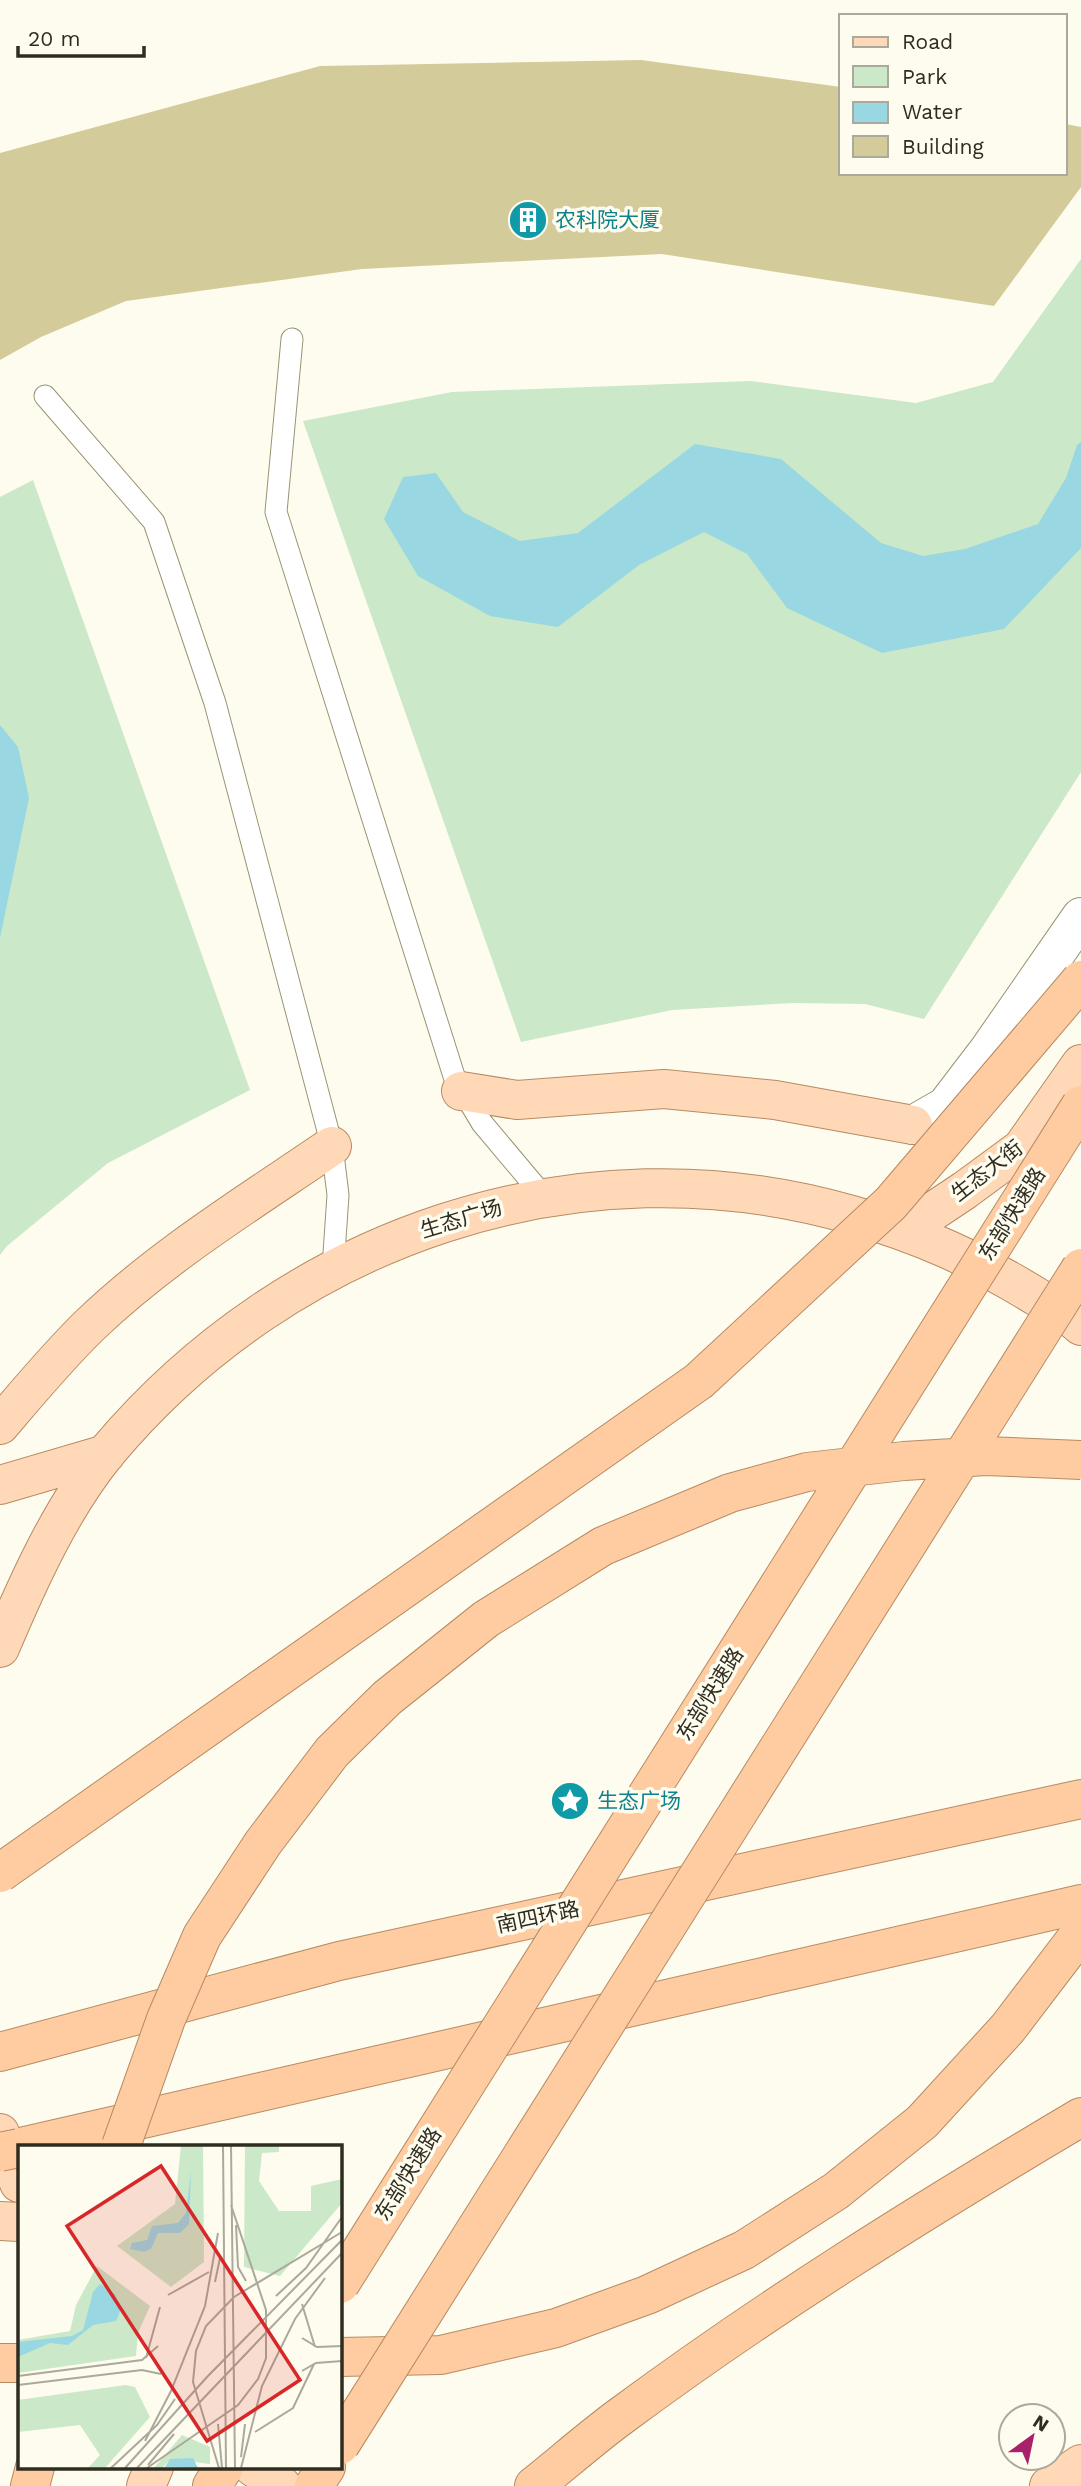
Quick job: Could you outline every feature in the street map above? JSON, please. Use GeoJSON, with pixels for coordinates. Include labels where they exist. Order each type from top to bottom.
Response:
{"type":"FeatureCollection","features":[{"type":"Feature","properties":{"kind":"highway"},"geometry":{"type":"LineString","coordinates":[[0,1873],[699,1381],[891,1203],[1081,980]]}},
{"type":"Feature","properties":{"kind":"highway","name":"东部快速路"},"geometry":{"type":"LineString","coordinates":[[341,2282],[1081,1105]]}},
{"type":"Feature","properties":{"kind":"highway"},"geometry":{"type":"LineString","coordinates":[[341,2443],[1081,1268]]}},
{"type":"Feature","properties":{"kind":"highway"},"geometry":{"type":"LineString","coordinates":[[122,2145],[166,2019],[202,1936],[262,1843],[332,1752],[387,1698],[486,1619],[603,1546],[730,1493],[807,1472],[904,1461],[986,1456],[1081,1460]]}},
{"type":"Feature","properties":{"kind":"highway","name":"南四环路"},"geometry":{"type":"LineString","coordinates":[[0,2052],[339,1961],[1081,1799]]}},
{"type":"Feature","properties":{"kind":"highway"},"geometry":{"type":"LineString","coordinates":[[35,2145],[1081,1904]]}},
{"type":"Feature","properties":{"kind":"highway"},"geometry":{"type":"LineString","coordinates":[[341,2357],[441,2355],[556,2328],[647,2295],[744,2250],[836,2191],[922,2122],[1008,2028],[1081,1929]]}},
{"type":"Feature","properties":{"kind":"highway"},"geometry":{"type":"LineString","coordinates":[[534,2486],[620,2416],[739,2333],[901,2227],[1081,2117]]}},
{"type":"Feature","properties":{"kind":"highway"},"geometry":{"type":"LineString","coordinates":[[0,2152],[18,2148]]}},
{"type":"Feature","properties":{"kind":"highway"},"geometry":{"type":"LineString","coordinates":[[0,2363],[18,2363]]}},
{"type":"Feature","properties":{"kind":"highway"},"geometry":{"type":"LineString","coordinates":[[30,2486],[35,2468]]}},
{"type":"Feature","properties":{"kind":"highway"},"geometry":{"type":"LineString","coordinates":[[212,2486],[223,2468]]}},
{"type":"Feature","properties":{"kind":"highway"},"geometry":{"type":"LineString","coordinates":[[314,2486],[325,2468]]}},
{"type":"Feature","properties":{"kind":"main road","name":"生态大街"},"geometry":{"type":"LineString","coordinates":[[905,1230],[1022,1148],[1081,1064]]}},
{"type":"Feature","properties":{"kind":"main road"},"geometry":{"type":"LineString","coordinates":[[461,1091],[517,1101],[664,1089],[775,1100],[913,1125]]}},
{"type":"Feature","properties":{"kind":"main road"},"geometry":{"type":"LineString","coordinates":[[0,1425],[90,1325],[136,1285],[188,1245],[332,1146]]}},
{"type":"Feature","properties":{"kind":"main road","name":"生态广场"},"geometry":{"type":"LineString","coordinates":[[0,1648],[30,1577],[74,1500],[106,1454],[190,1367],[259,1312],[333,1268],[431,1226],[524,1200],[620,1188],[716,1189],[812,1203],[905,1230],[993,1270],[1081,1326]]}},
{"type":"Feature","properties":{"kind":"main road"},"geometry":{"type":"LineString","coordinates":[[0,1485],[106,1454]]}},
{"type":"Feature","properties":{"kind":"main road"},"geometry":{"type":"LineString","coordinates":[[0,2133],[18,2180]]}},
{"type":"Feature","properties":{"kind":"main road"},"geometry":{"type":"LineString","coordinates":[[0,2221],[18,2222]]}},
{"type":"Feature","properties":{"kind":"main road"},"geometry":{"type":"LineString","coordinates":[[1049,2486],[1081,2464]]}},
{"type":"Feature","properties":{"kind":"main road"},"geometry":{"type":"LineString","coordinates":[[146,2486],[154,2468]]}},
{"type":"Feature","properties":{"kind":"main road"},"geometry":{"type":"LineString","coordinates":[[255,2468],[282,2486]]}},
{"type":"Feature","properties":{"kind":"street"},"geometry":{"type":"LineString","coordinates":[[913,1125],[946,1106],[988,1051],[1081,917]]}},
{"type":"Feature","properties":{"kind":"street"},"geometry":{"type":"LineString","coordinates":[[46,2486],[54,2468]]}},
{"type":"Feature","properties":{"kind":"lane"},"geometry":{"type":"LineString","coordinates":[[292,339],[276,512],[454,1076],[482,1123],[545,1198]]}},
{"type":"Feature","properties":{"kind":"lane"},"geometry":{"type":"LineString","coordinates":[[46,396],[154,522],[215,703],[332,1146],[338,1195],[333,1268]]}},
{"type":"Feature","properties":{"kind":"green space"},"geometry":{"type":"Polygon","coordinates":[[[1081,259],[1081,772],[924,1019],[865,1004],[793,1003],[672,1010],[521,1042],[303,421],[452,392],[750,381],[916,403],[993,382],[1081,259]]]}},
{"type":"Feature","properties":{"kind":"green space"},"geometry":{"type":"Polygon","coordinates":[[[33,480],[250,1090],[108,1163],[7,1246],[0,1255],[0,497],[33,480]]]}},
{"type":"Feature","properties":{"kind":"water"},"geometry":{"type":"Polygon","coordinates":[[[1081,442],[1081,548],[1004,629],[882,653],[787,608],[747,554],[704,532],[639,565],[558,627],[490,616],[418,576],[384,519],[403,477],[436,473],[463,512],[520,541],[578,533],[695,444],[781,459],[881,543],[923,556],[965,549],[1038,524],[1066,478],[1077,445],[1081,442]]]}},
{"type":"Feature","properties":{"kind":"water"},"geometry":{"type":"Polygon","coordinates":[[[0,725],[18,747],[29,798],[0,938],[0,725]]]}},
{"type":"Feature","properties":{"kind":"building","name":"农科院大厦"},"geometry":{"type":"Polygon","coordinates":[[[641,60],[839,87],[839,175],[1067,175],[1067,124],[1081,127],[1081,187],[994,306],[662,254],[362,269],[126,301],[41,337],[0,360],[0,153],[320,66],[641,60]]]}},
{"type":"Feature","properties":{"kind":"place","name":"农科院大厦"},"geometry":{"type":"Point","coordinates":[528,220]}},
{"type":"Feature","properties":{"kind":"place","name":"生态广场"},"geometry":{"type":"Point","coordinates":[570,1801]}}]}
